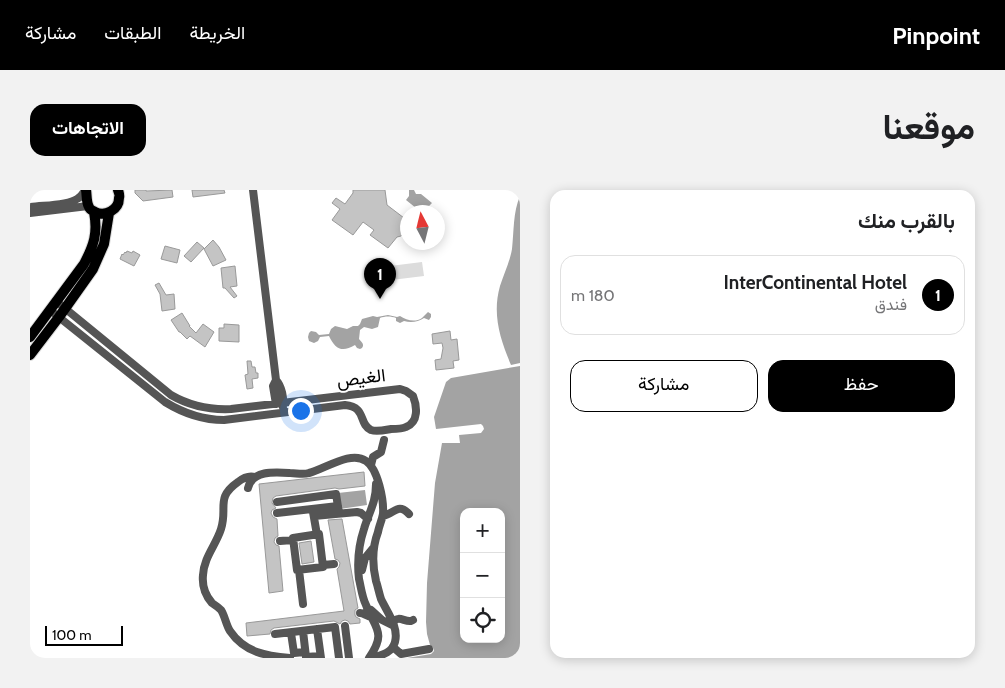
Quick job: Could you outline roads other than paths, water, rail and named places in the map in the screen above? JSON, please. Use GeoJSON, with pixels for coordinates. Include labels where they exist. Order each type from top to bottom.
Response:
{"type":"FeatureCollection","features":[{"type":"Feature","properties":{"kind":"main road"},"geometry":{"type":"LineString","coordinates":[[30,337],[84,264],[90,252],[96,234],[86,190]]}},
{"type":"Feature","properties":{"kind":"main road"},"geometry":{"type":"LineString","coordinates":[[91,209],[99,214],[109,213],[119,202],[118,190]]}},
{"type":"Feature","properties":{"kind":"main road"},"geometry":{"type":"LineString","coordinates":[[30,355],[93,269],[104,244],[109,213]]}},
{"type":"Feature","properties":{"kind":"street"},"geometry":{"type":"LineString","coordinates":[[30,207],[76,200],[86,190]]}},
{"type":"Feature","properties":{"kind":"street"},"geometry":{"type":"LineString","coordinates":[[253,190],[276,380],[280,384],[280,403],[284,406],[267,411],[263,415]]}},
{"type":"Feature","properties":{"kind":"street"},"geometry":{"type":"LineString","coordinates":[[30,213],[91,209]]}},
{"type":"Feature","properties":{"kind":"street","name":"الغيص"},"geometry":{"type":"LineString","coordinates":[[53,306],[171,395],[194,406],[217,410],[231,409],[400,389],[413,396],[416,414],[412,423],[405,428],[374,431],[365,424],[356,408],[345,405],[216,420],[190,414],[165,402],[62,313]]}},
{"type":"Feature","properties":{"kind":"street"},"geometry":{"type":"LineString","coordinates":[[371,465],[373,457],[381,452],[384,440]]}},
{"type":"Feature","properties":{"kind":"street"},"geometry":{"type":"LineString","coordinates":[[248,488],[251,480],[266,473],[307,474],[352,458],[363,459],[374,469],[383,502],[383,516],[374,547],[373,560],[377,598],[393,624],[396,637],[393,647],[388,652],[370,658]]}},
{"type":"Feature","properties":{"kind":"street"},"geometry":{"type":"LineString","coordinates":[[255,477],[244,478],[228,489],[224,496],[223,522],[219,535],[204,564],[204,586],[207,596],[222,613],[229,630],[244,644],[263,654],[290,658]]}},
{"type":"Feature","properties":{"kind":"street"},"geometry":{"type":"LineString","coordinates":[[370,658],[378,638],[377,628],[359,584],[358,564],[364,528],[374,503],[377,477]]}},
{"type":"Feature","properties":{"kind":"street"},"geometry":{"type":"LineString","coordinates":[[277,502],[336,494],[334,510]]}},
{"type":"Feature","properties":{"kind":"street"},"geometry":{"type":"LineString","coordinates":[[311,498],[317,535],[319,534],[323,565]]}},
{"type":"Feature","properties":{"kind":"street"},"geometry":{"type":"LineString","coordinates":[[383,516],[396,509],[404,510],[408,514]]}},
{"type":"Feature","properties":{"kind":"street"},"geometry":{"type":"LineString","coordinates":[[277,513],[314,513],[334,510],[361,513],[368,519]]}},
{"type":"Feature","properties":{"kind":"street"},"geometry":{"type":"LineString","coordinates":[[280,541],[317,535]]}},
{"type":"Feature","properties":{"kind":"street"},"geometry":{"type":"LineString","coordinates":[[293,540],[297,570],[300,570],[303,604]]}},
{"type":"Feature","properties":{"kind":"street"},"geometry":{"type":"LineString","coordinates":[[359,584],[365,558],[374,547]]}},
{"type":"Feature","properties":{"kind":"street"},"geometry":{"type":"LineString","coordinates":[[300,570],[334,564]]}},
{"type":"Feature","properties":{"kind":"street"},"geometry":{"type":"LineString","coordinates":[[360,613],[367,617],[373,617],[393,624]]}},
{"type":"Feature","properties":{"kind":"street"},"geometry":{"type":"LineString","coordinates":[[393,624],[396,619],[400,618],[409,622],[412,620]]}},
{"type":"Feature","properties":{"kind":"street"},"geometry":{"type":"LineString","coordinates":[[345,626],[349,658]]}},
{"type":"Feature","properties":{"kind":"street"},"geometry":{"type":"LineString","coordinates":[[275,634],[291,635],[335,627],[339,658]]}},
{"type":"Feature","properties":{"kind":"street"},"geometry":{"type":"LineString","coordinates":[[310,632],[320,657],[306,657],[305,652],[310,632]]}},
{"type":"Feature","properties":{"kind":"street"},"geometry":{"type":"LineString","coordinates":[[291,635],[294,653],[305,652]]}},
{"type":"Feature","properties":{"kind":"street"},"geometry":{"type":"LineString","coordinates":[[393,647],[401,654],[429,649]]}},
{"type":"Feature","properties":{"kind":"place","name":"InterContinental Hotel"},"geometry":{"type":"Point","coordinates":[380,299]}}]}
